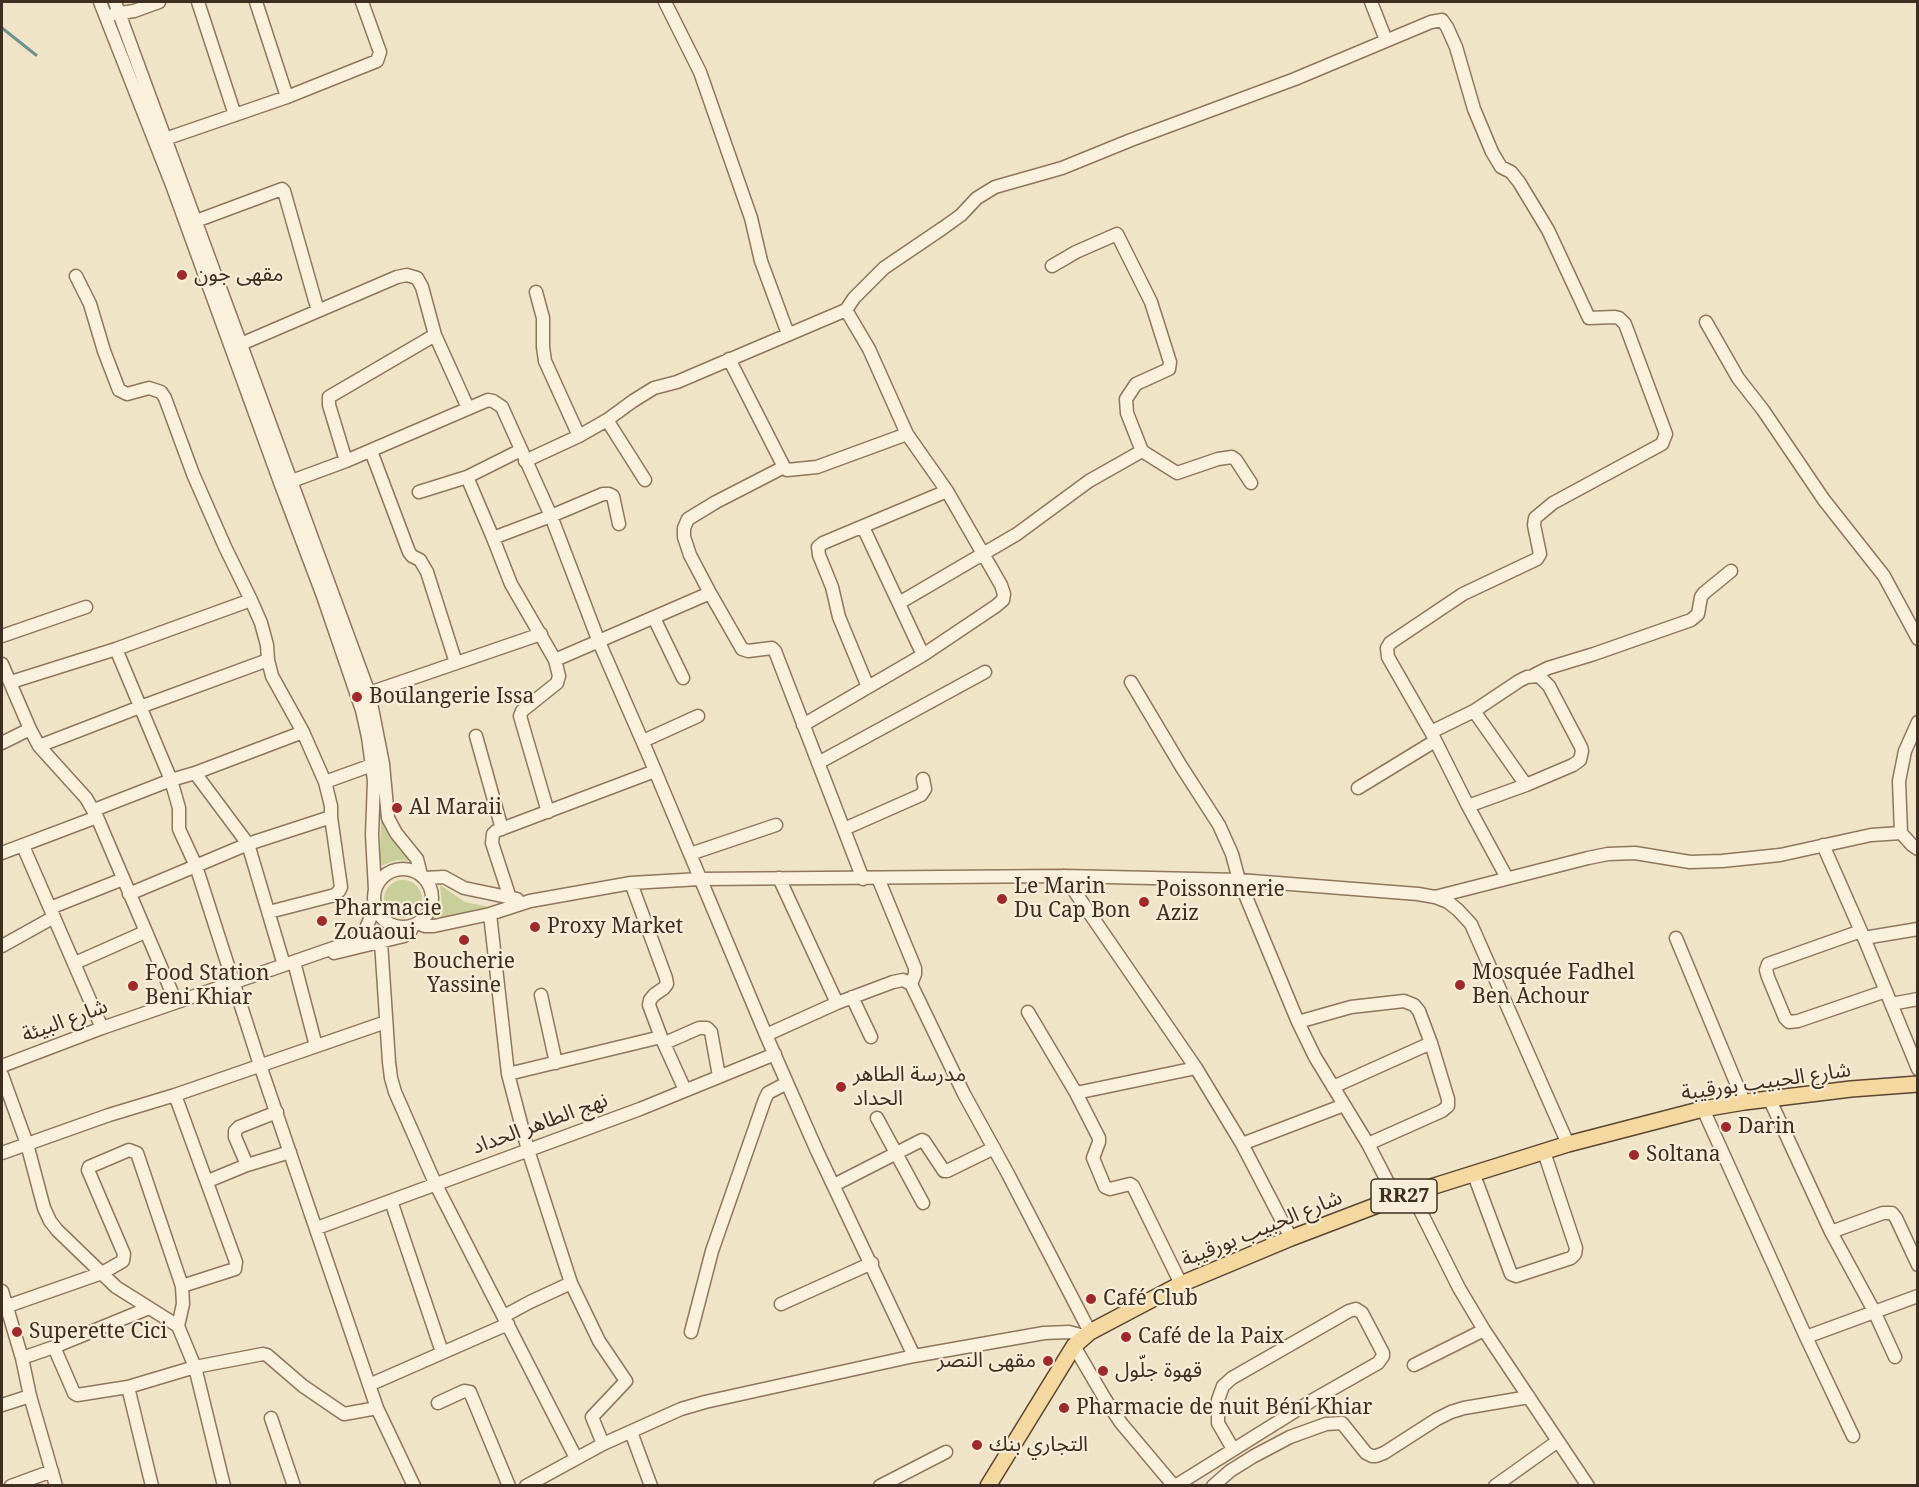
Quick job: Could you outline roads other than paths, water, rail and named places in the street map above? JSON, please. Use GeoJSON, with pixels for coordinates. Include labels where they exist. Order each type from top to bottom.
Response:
{"type":"FeatureCollection","features":[{"type":"Feature","properties":{"kind":"main road","name":"شارع الحبيب بورقيبة"},"geometry":{"type":"LineString","coordinates":[[1083,1338],[1181,1284],[1291,1238],[1396,1198],[1568,1144],[1703,1109],[1769,1098],[1917,1084]]}},
{"type":"Feature","properties":{"kind":"main road"},"geometry":{"type":"LineString","coordinates":[[988,1485],[1083,1338]]}},
{"type":"Feature","properties":{"kind":"street"},"geometry":{"type":"LineString","coordinates":[[99,2],[369,693],[383,764],[388,818],[396,833],[417,859],[422,877],[431,891],[431,905],[428,912],[404,936],[343,952],[312,955]]}},
{"type":"Feature","properties":{"kind":"street"},"geometry":{"type":"LineString","coordinates":[[108,23],[119,12],[134,11],[159,2]]}},
{"type":"Feature","properties":{"kind":"street"},"geometry":{"type":"LineString","coordinates":[[198,2],[235,115]]}},
{"type":"Feature","properties":{"kind":"street"},"geometry":{"type":"LineString","coordinates":[[256,2],[287,97]]}},
{"type":"Feature","properties":{"kind":"street"},"geometry":{"type":"LineString","coordinates":[[165,139],[287,97],[376,61],[380,52],[362,2]]}},
{"type":"Feature","properties":{"kind":"street"},"geometry":{"type":"LineString","coordinates":[[665,2],[700,72],[751,218],[761,261],[788,334]]}},
{"type":"Feature","properties":{"kind":"street"},"geometry":{"type":"LineString","coordinates":[[1371,2],[1386,40]]}},
{"type":"Feature","properties":{"kind":"street"},"geometry":{"type":"LineString","coordinates":[[119,12],[241,344],[286,483]]}},
{"type":"Feature","properties":{"kind":"street"},"geometry":{"type":"LineString","coordinates":[[419,492],[579,436],[607,420],[644,393],[677,382],[846,310],[875,275],[944,228],[961,215],[977,198],[995,187],[1062,168],[1295,79],[1435,21],[1444,22],[1456,47],[1474,109],[1492,153],[1501,167],[1513,173],[1548,230],[1589,318],[1615,317],[1623,322],[1666,434],[1662,444],[1553,503],[1534,518],[1540,554],[1537,559],[1463,594],[1388,645],[1386,650],[1507,878]]}},
{"type":"Feature","properties":{"kind":"street"},"geometry":{"type":"LineString","coordinates":[[196,221],[282,189],[318,311]]}},
{"type":"Feature","properties":{"kind":"street"},"geometry":{"type":"LineString","coordinates":[[1052,266],[1076,252],[1117,234],[1151,302],[1170,362],[1168,369],[1136,384],[1126,396],[1127,413],[1142,452],[1177,473],[1218,459],[1232,457],[1251,483]]}},
{"type":"Feature","properties":{"kind":"street"},"geometry":{"type":"LineString","coordinates":[[241,344],[397,277],[407,275],[417,278],[422,287],[435,335],[468,408]]}},
{"type":"Feature","properties":{"kind":"street"},"geometry":{"type":"LineString","coordinates":[[76,276],[90,304],[119,390],[127,394],[149,388],[161,392],[165,398],[193,474],[261,623],[272,676],[303,732],[325,782],[331,806],[341,886],[339,891],[335,895],[269,912]]}},
{"type":"Feature","properties":{"kind":"street"},"geometry":{"type":"LineString","coordinates":[[536,292],[543,318],[545,361],[579,436]]}},
{"type":"Feature","properties":{"kind":"street"},"geometry":{"type":"LineString","coordinates":[[803,725],[923,655],[996,606],[1004,597],[1001,585],[946,491],[907,434],[869,349],[846,310]]}},
{"type":"Feature","properties":{"kind":"street"},"geometry":{"type":"LineString","coordinates":[[1706,322],[1738,378],[1763,410],[1824,500],[1884,576],[1917,639]]}},
{"type":"Feature","properties":{"kind":"street"},"geometry":{"type":"LineString","coordinates":[[346,461],[328,402],[329,397],[435,335]]}},
{"type":"Feature","properties":{"kind":"street"},"geometry":{"type":"LineString","coordinates":[[729,359],[784,467],[790,470],[817,467],[907,434]]}},
{"type":"Feature","properties":{"kind":"street"},"geometry":{"type":"LineString","coordinates":[[286,483],[371,451],[488,400],[502,406],[551,516],[599,642],[766,1035],[914,1356]]}},
{"type":"Feature","properties":{"kind":"street"},"geometry":{"type":"LineString","coordinates":[[607,420],[645,480]]}},
{"type":"Feature","properties":{"kind":"street"},"geometry":{"type":"LineString","coordinates":[[371,451],[409,552],[420,560],[427,572],[456,663]]}},
{"type":"Feature","properties":{"kind":"street"},"geometry":{"type":"LineString","coordinates":[[899,603],[1017,534],[1089,481],[1142,452]]}},
{"type":"Feature","properties":{"kind":"street"},"geometry":{"type":"LineString","coordinates":[[784,467],[688,519],[684,528],[686,544],[710,593],[742,649],[748,651],[771,648],[775,651],[863,879]]}},
{"type":"Feature","properties":{"kind":"street"},"geometry":{"type":"LineString","coordinates":[[467,477],[511,584],[555,660],[559,676],[557,683],[522,711],[520,716],[548,812]]}},
{"type":"Feature","properties":{"kind":"street"},"geometry":{"type":"LineString","coordinates":[[868,687],[842,625],[818,547],[946,491]]}},
{"type":"Feature","properties":{"kind":"street"},"geometry":{"type":"LineString","coordinates":[[493,538],[603,494],[614,496],[619,524]]}},
{"type":"Feature","properties":{"kind":"street"},"geometry":{"type":"LineString","coordinates":[[292,498],[358,696],[372,765],[375,907],[361,935],[342,945],[312,955]]}},
{"type":"Feature","properties":{"kind":"street"},"geometry":{"type":"LineString","coordinates":[[863,527],[923,655]]}},
{"type":"Feature","properties":{"kind":"street"},"geometry":{"type":"LineString","coordinates":[[1358,788],[1519,681],[1548,668],[1691,620],[1698,614],[1701,597],[1731,571]]}},
{"type":"Feature","properties":{"kind":"street"},"geometry":{"type":"LineString","coordinates":[[555,660],[710,593]]}},
{"type":"Feature","properties":{"kind":"street"},"geometry":{"type":"LineString","coordinates":[[11,682],[116,649],[251,600]]}},
{"type":"Feature","properties":{"kind":"street"},"geometry":{"type":"LineString","coordinates":[[2,636],[86,607]]}},
{"type":"Feature","properties":{"kind":"street"},"geometry":{"type":"LineString","coordinates":[[654,618],[683,678]]}},
{"type":"Feature","properties":{"kind":"street"},"geometry":{"type":"LineString","coordinates":[[369,693],[541,634]]}},
{"type":"Feature","properties":{"kind":"street"},"geometry":{"type":"LineString","coordinates":[[116,649],[171,780],[179,808],[179,829],[196,866],[260,1065],[377,1408],[414,1485]]}},
{"type":"Feature","properties":{"kind":"street"},"geometry":{"type":"LineString","coordinates":[[39,746],[268,660]]}},
{"type":"Feature","properties":{"kind":"street"},"geometry":{"type":"LineString","coordinates":[[2,668],[11,682],[39,746],[81,792],[96,813],[176,1002]]}},
{"type":"Feature","properties":{"kind":"street"},"geometry":{"type":"LineString","coordinates":[[819,762],[985,672]]}},
{"type":"Feature","properties":{"kind":"street"},"geometry":{"type":"LineString","coordinates":[[1468,806],[1526,785],[1580,760],[1582,751],[1549,686],[1543,678],[1534,675]]}},
{"type":"Feature","properties":{"kind":"street"},"geometry":{"type":"LineString","coordinates":[[1131,682],[1212,814],[1230,848],[1239,880],[1298,1022],[1315,1057],[1368,1144],[1396,1198]]}},
{"type":"Feature","properties":{"kind":"street"},"geometry":{"type":"LineString","coordinates":[[1474,711],[1526,785]]}},
{"type":"Feature","properties":{"kind":"street"},"geometry":{"type":"LineString","coordinates":[[643,741],[698,716]]}},
{"type":"Feature","properties":{"kind":"street"},"geometry":{"type":"LineString","coordinates":[[1917,722],[1905,751],[1899,781],[1901,832],[1917,849]]}},
{"type":"Feature","properties":{"kind":"street"},"geometry":{"type":"LineString","coordinates":[[2,743],[30,729]]}},
{"type":"Feature","properties":{"kind":"street"},"geometry":{"type":"LineString","coordinates":[[2,853],[23,846],[171,780],[195,774],[303,732]]}},
{"type":"Feature","properties":{"kind":"street"},"geometry":{"type":"LineString","coordinates":[[476,736],[502,829]]}},
{"type":"Feature","properties":{"kind":"street"},"geometry":{"type":"LineString","coordinates":[[325,782],[372,765]]}},
{"type":"Feature","properties":{"kind":"street"},"geometry":{"type":"LineString","coordinates":[[510,898],[491,838],[496,831],[655,771]]}},
{"type":"Feature","properties":{"kind":"street"},"geometry":{"type":"LineString","coordinates":[[195,774],[248,844],[316,1046]]}},
{"type":"Feature","properties":{"kind":"street"},"geometry":{"type":"LineString","coordinates":[[844,829],[921,795],[925,789],[923,779]]}},
{"type":"Feature","properties":{"kind":"street"},"geometry":{"type":"LineString","coordinates":[[129,894],[248,844],[331,817]]}},
{"type":"Feature","properties":{"kind":"street"},"geometry":{"type":"LineString","coordinates":[[690,854],[776,825]]}},
{"type":"Feature","properties":{"kind":"street"},"geometry":{"type":"LineString","coordinates":[[1435,897],[1608,854],[1635,853],[1702,862],[1769,857],[1871,835],[1901,832]]}},
{"type":"Feature","properties":{"kind":"street"},"geometry":{"type":"LineString","coordinates":[[1823,845],[1917,1069]]}},
{"type":"Feature","properties":{"kind":"street"},"geometry":{"type":"LineString","coordinates":[[23,846],[102,1028]]}},
{"type":"Feature","properties":{"kind":"street"},"geometry":{"type":"LineString","coordinates":[[375,890],[379,881],[386,875],[403,869],[422,877],[444,877],[464,888],[530,901]]}},
{"type":"Feature","properties":{"kind":"street"},"geometry":{"type":"LineString","coordinates":[[1064,876],[1196,1068],[1242,1144],[1291,1238]]}},
{"type":"Feature","properties":{"kind":"street"},"geometry":{"type":"LineString","coordinates":[[375,907],[378,914],[389,924],[405,927],[416,924],[434,926],[490,914],[530,901],[631,883],[779,878],[1064,876],[1239,880],[1435,897],[1448,902],[1471,924],[1568,1144]]}},
{"type":"Feature","properties":{"kind":"street"},"geometry":{"type":"LineString","coordinates":[[779,878],[837,1003]]}},
{"type":"Feature","properties":{"kind":"street"},"geometry":{"type":"LineString","coordinates":[[878,878],[915,968],[911,984]]}},
{"type":"Feature","properties":{"kind":"street"},"geometry":{"type":"LineString","coordinates":[[2,946],[52,913],[123,879]]}},
{"type":"Feature","properties":{"kind":"street"},"geometry":{"type":"LineString","coordinates":[[631,883],[667,984],[654,995],[649,1005],[685,1090]]}},
{"type":"Feature","properties":{"kind":"street"},"geometry":{"type":"LineString","coordinates":[[490,914],[508,1074],[528,1150],[571,1283],[599,1341],[626,1381],[591,1417],[603,1444]]}},
{"type":"Feature","properties":{"kind":"street"},"geometry":{"type":"LineString","coordinates":[[1886,991],[1789,1022],[1785,1018],[1766,970],[1768,963],[1862,934],[1917,929]]}},
{"type":"Feature","properties":{"kind":"street"},"geometry":{"type":"LineString","coordinates":[[75,963],[145,932]]}},
{"type":"Feature","properties":{"kind":"street"},"geometry":{"type":"LineString","coordinates":[[1676,938],[1744,1102]]}},
{"type":"Feature","properties":{"kind":"street"},"geometry":{"type":"LineString","coordinates":[[381,942],[391,1078],[401,1107],[435,1183],[576,1458]]}},
{"type":"Feature","properties":{"kind":"street","name":"شارع البيئة"},"geometry":{"type":"LineString","coordinates":[[2,1066],[102,1028],[312,955]]}},
{"type":"Feature","properties":{"kind":"street"},"geometry":{"type":"LineString","coordinates":[[766,1035],[837,1003],[900,980],[911,984],[964,1094],[994,1148],[1083,1338],[1105,1400],[1121,1423],[1174,1485],[1381,1360],[1383,1353],[1362,1313],[1356,1310],[1349,1311],[1248,1369],[1223,1386],[1218,1400],[1218,1423],[1233,1449]]}},
{"type":"Feature","properties":{"kind":"street"},"geometry":{"type":"LineString","coordinates":[[541,995],[556,1063]]}},
{"type":"Feature","properties":{"kind":"street"},"geometry":{"type":"LineString","coordinates":[[852,997],[871,1037]]}},
{"type":"Feature","properties":{"kind":"street"},"geometry":{"type":"LineString","coordinates":[[1891,1004],[1917,999]]}},
{"type":"Feature","properties":{"kind":"street"},"geometry":{"type":"LineString","coordinates":[[1298,1022],[1351,1007],[1404,1001],[1419,1011],[1448,1099],[1448,1106],[1442,1111],[1368,1144]]}},
{"type":"Feature","properties":{"kind":"street"},"geometry":{"type":"LineString","coordinates":[[1028,1012],[1076,1093],[1099,1140],[1093,1158],[1105,1187],[1110,1189],[1130,1184],[1133,1186],[1181,1284]]}},
{"type":"Feature","properties":{"kind":"street"},"geometry":{"type":"LineString","coordinates":[[2,1153],[386,1022]]}},
{"type":"Feature","properties":{"kind":"street"},"geometry":{"type":"LineString","coordinates":[[508,1074],[663,1040],[699,1028],[707,1028],[711,1032],[719,1077]]}},
{"type":"Feature","properties":{"kind":"street"},"geometry":{"type":"LineString","coordinates":[[1333,1087],[1431,1044]]}},
{"type":"Feature","properties":{"kind":"street","name":"نهج الطاهر الحداد"},"geometry":{"type":"LineString","coordinates":[[317,1228],[640,1108],[775,1054]]}},
{"type":"Feature","properties":{"kind":"street"},"geometry":{"type":"LineString","coordinates":[[1076,1093],[1196,1068]]}},
{"type":"Feature","properties":{"kind":"street"},"geometry":{"type":"LineString","coordinates":[[2,1075],[27,1144],[44,1208],[50,1221],[116,1287],[178,1326]]}},
{"type":"Feature","properties":{"kind":"street"},"geometry":{"type":"LineString","coordinates":[[691,1332],[712,1251],[765,1099],[768,1093],[787,1083]]}},
{"type":"Feature","properties":{"kind":"street"},"geometry":{"type":"LineString","coordinates":[[175,1095],[208,1181],[236,1266],[235,1269],[182,1286]]}},
{"type":"Feature","properties":{"kind":"street"},"geometry":{"type":"LineString","coordinates":[[1769,1098],[1831,1232],[1874,1311],[1895,1357]]}},
{"type":"Feature","properties":{"kind":"street"},"geometry":{"type":"LineString","coordinates":[[1242,1144],[1344,1105]]}},
{"type":"Feature","properties":{"kind":"street"},"geometry":{"type":"LineString","coordinates":[[1703,1109],[1853,1436]]}},
{"type":"Feature","properties":{"kind":"street"},"geometry":{"type":"LineString","coordinates":[[247,1165],[235,1137],[235,1131],[238,1127],[277,1112]]}},
{"type":"Feature","properties":{"kind":"street"},"geometry":{"type":"LineString","coordinates":[[877,1118],[923,1203]]}},
{"type":"Feature","properties":{"kind":"street"},"geometry":{"type":"LineString","coordinates":[[834,1185],[922,1140],[947,1172],[994,1148]]}},
{"type":"Feature","properties":{"kind":"street"},"geometry":{"type":"LineString","coordinates":[[4,1307],[102,1273],[123,1261],[125,1257],[88,1170],[89,1167],[129,1150],[137,1154],[182,1286],[183,1304],[178,1326],[195,1367],[224,1485]]}},
{"type":"Feature","properties":{"kind":"street"},"geometry":{"type":"LineString","coordinates":[[208,1181],[247,1165],[290,1152]]}},
{"type":"Feature","properties":{"kind":"street"},"geometry":{"type":"LineString","coordinates":[[1474,1175],[1512,1275],[1516,1276],[1571,1258],[1576,1248],[1544,1152]]}},
{"type":"Feature","properties":{"kind":"street"},"geometry":{"type":"LineString","coordinates":[[1412,1194],[1459,1288],[1484,1330],[1588,1485]]}},
{"type":"Feature","properties":{"kind":"street"},"geometry":{"type":"LineString","coordinates":[[392,1201],[442,1352]]}},
{"type":"Feature","properties":{"kind":"street"},"geometry":{"type":"LineString","coordinates":[[1831,1232],[1892,1213],[1917,1265]]}},
{"type":"Feature","properties":{"kind":"street"},"geometry":{"type":"LineString","coordinates":[[781,1305],[872,1263]]}},
{"type":"Feature","properties":{"kind":"street"},"geometry":{"type":"LineString","coordinates":[[369,1385],[506,1320],[571,1283]]}},
{"type":"Feature","properties":{"kind":"street"},"geometry":{"type":"LineString","coordinates":[[2,1291],[4,1307],[22,1358],[30,1396],[56,1485]]}},
{"type":"Feature","properties":{"kind":"street"},"geometry":{"type":"LineString","coordinates":[[1806,1337],[1917,1296]]}},
{"type":"Feature","properties":{"kind":"street"},"geometry":{"type":"LineString","coordinates":[[22,1358],[149,1308]]}},
{"type":"Feature","properties":{"kind":"street"},"geometry":{"type":"LineString","coordinates":[[1414,1365],[1484,1330]]}},
{"type":"Feature","properties":{"kind":"street"},"geometry":{"type":"LineString","coordinates":[[526,1485],[603,1444],[681,1409],[705,1402],[914,1356],[1044,1333],[1069,1332],[1083,1338]]}},
{"type":"Feature","properties":{"kind":"street"},"geometry":{"type":"LineString","coordinates":[[54,1347],[77,1395],[128,1387],[195,1367],[265,1354],[303,1386],[344,1414],[377,1408]]}},
{"type":"Feature","properties":{"kind":"street"},"geometry":{"type":"LineString","coordinates":[[128,1387],[152,1485]]}},
{"type":"Feature","properties":{"kind":"street"},"geometry":{"type":"LineString","coordinates":[[438,1403],[464,1391],[470,1392],[509,1485]]}},
{"type":"Feature","properties":{"kind":"street"},"geometry":{"type":"LineString","coordinates":[[2,1405],[30,1396]]}},
{"type":"Feature","properties":{"kind":"street"},"geometry":{"type":"LineString","coordinates":[[1213,1485],[1254,1456],[1290,1437],[1326,1424],[1342,1423],[1366,1453],[1376,1456],[1450,1412],[1529,1397]]}},
{"type":"Feature","properties":{"kind":"street"},"geometry":{"type":"LineString","coordinates":[[271,1418],[294,1485]]}},
{"type":"Feature","properties":{"kind":"street"},"geometry":{"type":"LineString","coordinates":[[631,1432],[651,1485]]}},
{"type":"Feature","properties":{"kind":"street"},"geometry":{"type":"LineString","coordinates":[[1495,1485],[1558,1441]]}},
{"type":"Feature","properties":{"kind":"street"},"geometry":{"type":"LineString","coordinates":[[880,1485],[946,1452]]}},
{"type":"Feature","properties":{"kind":"street"},"geometry":{"type":"LineString","coordinates":[[11,1485],[52,1471]]}},
{"type":"Feature","properties":{"kind":"waterway"},"geometry":{"type":"LineString","coordinates":[[2,28],[36,55]]}},
{"type":"Feature","properties":{"kind":"place","name":"مقهى جون"},"geometry":{"type":"Point","coordinates":[182,275]}},
{"type":"Feature","properties":{"kind":"place","name":"Boulangerie Issa"},"geometry":{"type":"Point","coordinates":[357,697]}},
{"type":"Feature","properties":{"kind":"place","name":"Al Maraii"},"geometry":{"type":"Point","coordinates":[397,808]}},
{"type":"Feature","properties":{"kind":"place","name":"Le Marin Du Cap Bon"},"geometry":{"type":"Point","coordinates":[1002,899]}},
{"type":"Feature","properties":{"kind":"place","name":"Poissonnerie Aziz"},"geometry":{"type":"Point","coordinates":[1144,902]}},
{"type":"Feature","properties":{"kind":"place","name":"Pharmacie Zouaoui"},"geometry":{"type":"Point","coordinates":[322,921]}},
{"type":"Feature","properties":{"kind":"place","name":"Proxy Market"},"geometry":{"type":"Point","coordinates":[535,927]}},
{"type":"Feature","properties":{"kind":"place","name":"Boucherie Yassine"},"geometry":{"type":"Point","coordinates":[464,940]}},
{"type":"Feature","properties":{"kind":"place","name":"Mosquée Fadhel Ben Achour"},"geometry":{"type":"Point","coordinates":[1460,985]}},
{"type":"Feature","properties":{"kind":"place","name":"Food Station Beni Khiar"},"geometry":{"type":"Point","coordinates":[133,986]}},
{"type":"Feature","properties":{"kind":"place","name":"مدرسة الطاهر الحداد"},"geometry":{"type":"Point","coordinates":[841,1087]}},
{"type":"Feature","properties":{"kind":"place","name":"Darin"},"geometry":{"type":"Point","coordinates":[1726,1127]}},
{"type":"Feature","properties":{"kind":"place","name":"Soltana"},"geometry":{"type":"Point","coordinates":[1634,1155]}},
{"type":"Feature","properties":{"kind":"place","name":"Café Club"},"geometry":{"type":"Point","coordinates":[1091,1299]}},
{"type":"Feature","properties":{"kind":"place","name":"Superette Cici"},"geometry":{"type":"Point","coordinates":[17,1332]}},
{"type":"Feature","properties":{"kind":"place","name":"Café de la Paix"},"geometry":{"type":"Point","coordinates":[1126,1337]}},
{"type":"Feature","properties":{"kind":"place","name":"مقهى النصر"},"geometry":{"type":"Point","coordinates":[1048,1361]}},
{"type":"Feature","properties":{"kind":"place","name":"قهوة جلّول"},"geometry":{"type":"Point","coordinates":[1103,1371]}},
{"type":"Feature","properties":{"kind":"place","name":"Pharmacie de nuit Béni Khiar"},"geometry":{"type":"Point","coordinates":[1064,1408]}},
{"type":"Feature","properties":{"kind":"place","name":"التجاري بنك"},"geometry":{"type":"Point","coordinates":[977,1445]}}]}
